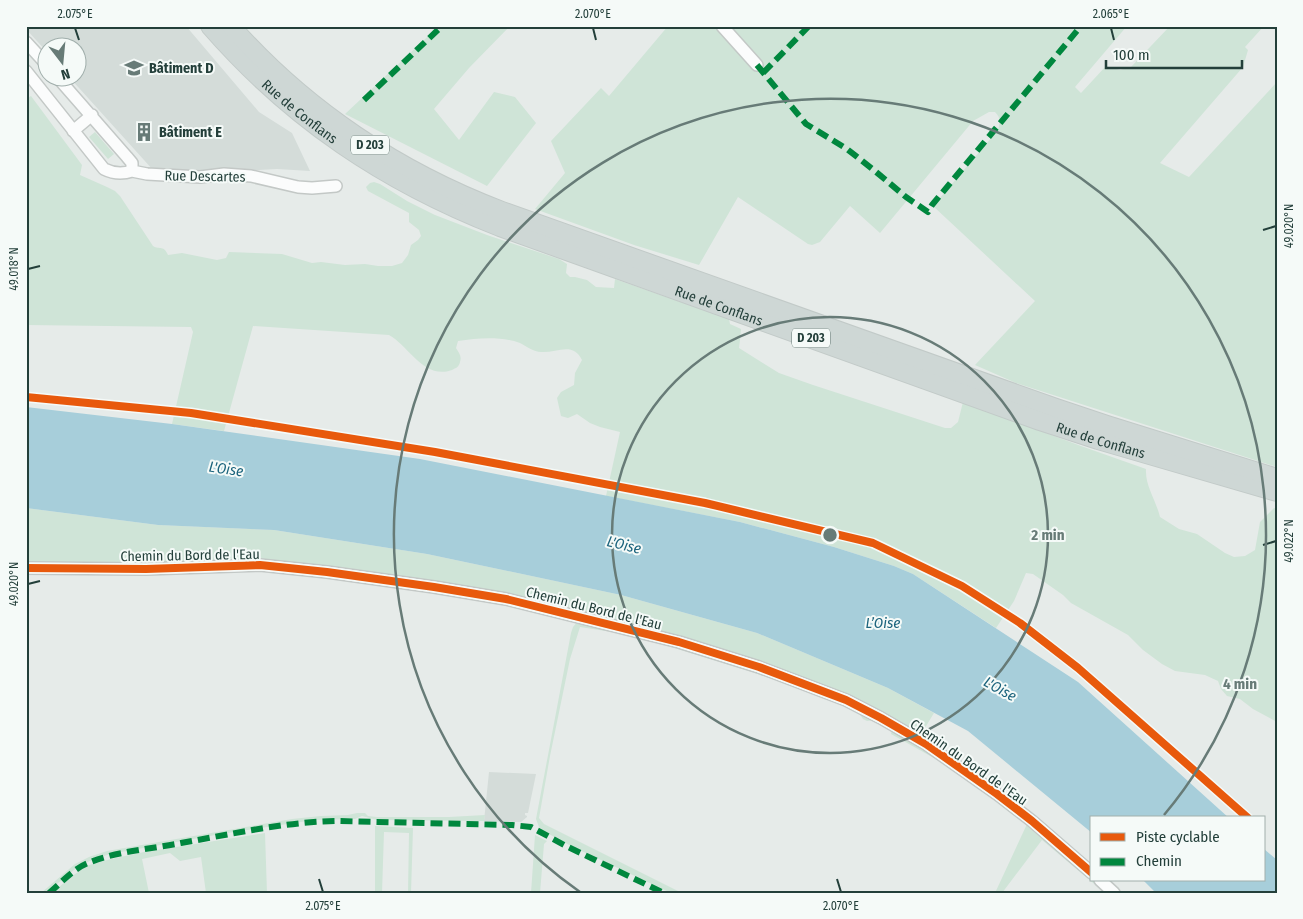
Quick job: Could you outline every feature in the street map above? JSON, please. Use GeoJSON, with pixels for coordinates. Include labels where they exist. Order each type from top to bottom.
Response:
{"type":"FeatureCollection","features":[{"type":"Feature","properties":{"kind":"main road","name":"Rue de Conflans"},"geometry":{"type":"LineString","coordinates":[[210,26],[258,77],[327,134],[356,155],[402,182],[466,214],[1040,421],[1098,440],[1277,492]]}},
{"type":"Feature","properties":{"kind":"main road","name":"Rue de Conflans"},"geometry":{"type":"LineString","coordinates":[[231,26],[289,84],[345,128],[405,166],[469,198],[1056,408],[1277,478]]}},
{"type":"Feature","properties":{"kind":"street"},"geometry":{"type":"LineString","coordinates":[[722,26],[757,65]]}},
{"type":"Feature","properties":{"kind":"street"},"geometry":{"type":"LineString","coordinates":[[26,42],[38,55]]}},
{"type":"Feature","properties":{"kind":"street","name":"Rue Descartes"},"geometry":{"type":"LineString","coordinates":[[26,71],[104,169],[110,172],[124,173],[132,171],[148,174],[200,177],[224,174],[250,176],[298,187],[336,186]]}},
{"type":"Feature","properties":{"kind":"street"},"geometry":{"type":"LineString","coordinates":[[67,88],[132,163],[132,171]]}},
{"type":"Feature","properties":{"kind":"street"},"geometry":{"type":"LineString","coordinates":[[73,131],[92,115]]}},
{"type":"Feature","properties":{"kind":"street","name":"Chemin du Bord de l'Eau"},"geometry":{"type":"LineString","coordinates":[[26,568],[146,569],[260,565],[328,572],[506,599],[679,642],[759,667],[846,700],[881,718],[926,744],[997,794],[1032,821],[1090,871]]}},
{"type":"Feature","properties":{"kind":"street"},"geometry":{"type":"LineString","coordinates":[[1102,882],[1114,893]]}},
{"type":"Feature","properties":{"kind":"shaded area"},"geometry":{"type":"Polygon","coordinates":[[[26,26],[186,26],[259,112],[292,133],[310,171],[277,169],[197,173],[153,170],[79,88],[88,88],[88,38],[38,38],[38,42],[26,29],[26,26]]]}},
{"type":"Feature","properties":{"kind":"shaded area"},"geometry":{"type":"Polygon","coordinates":[[[489,772],[536,774],[528,813],[525,813],[527,817],[521,822],[484,821],[489,772]]]}},
{"type":"Feature","properties":{"kind":"green space"},"geometry":{"type":"Polygon","coordinates":[[[439,26],[510,26],[469,68],[434,109],[459,140],[494,92],[515,97],[536,123],[487,186],[345,114],[439,26]]]}},
{"type":"Feature","properties":{"kind":"green space"},"geometry":{"type":"Polygon","coordinates":[[[668,26],[1127,26],[1075,87],[1081,93],[1106,66],[1120,70],[1131,67],[1170,26],[1264,26],[1245,47],[1248,50],[1243,67],[1160,163],[1189,177],[1277,82],[1277,467],[1016,383],[975,365],[1035,301],[933,206],[998,130],[999,120],[995,112],[989,112],[973,121],[880,233],[850,206],[820,242],[812,245],[808,244],[738,197],[699,265],[634,245],[535,209],[565,173],[551,141],[601,88],[609,96],[668,26]]]}},
{"type":"Feature","properties":{"kind":"green space"},"geometry":{"type":"Polygon","coordinates":[[[31,96],[82,165],[80,175],[115,191],[153,246],[163,249],[168,255],[182,253],[217,260],[226,258],[229,252],[282,254],[312,263],[392,266],[402,263],[408,255],[411,245],[421,236],[419,230],[409,222],[409,213],[368,191],[366,187],[374,182],[435,215],[559,259],[567,264],[566,273],[570,277],[587,280],[596,287],[614,288],[615,279],[729,319],[730,324],[741,329],[739,348],[779,373],[945,428],[951,428],[958,422],[963,402],[1146,469],[1147,481],[1160,517],[1179,529],[1197,534],[1234,557],[1245,556],[1255,550],[1260,522],[1274,508],[1277,509],[1277,722],[1253,709],[1240,699],[1227,696],[1221,689],[1218,681],[1205,675],[1175,671],[1162,664],[1143,650],[1128,635],[1071,603],[1063,595],[1033,574],[1026,573],[1014,601],[996,628],[913,574],[894,566],[834,547],[740,522],[606,496],[620,432],[590,423],[577,414],[568,418],[561,416],[557,398],[561,392],[574,385],[575,373],[582,360],[578,354],[569,349],[538,352],[520,343],[497,338],[458,341],[456,348],[461,360],[459,365],[452,370],[442,372],[425,366],[389,335],[253,326],[224,431],[172,424],[193,332],[191,327],[26,325],[26,99],[31,96]]]}},
{"type":"Feature","properties":{"kind":"green space"},"geometry":{"type":"Polygon","coordinates":[[[95,132],[114,154],[108,159],[89,137],[95,132]]]}},
{"type":"Feature","properties":{"kind":"green space"},"geometry":{"type":"Polygon","coordinates":[[[26,508],[158,525],[274,530],[427,554],[621,595],[757,633],[888,688],[934,713],[920,736],[852,700],[579,612],[536,599],[506,593],[480,592],[330,570],[26,566],[26,508]]]}},
{"type":"Feature","properties":{"kind":"green space"},"geometry":{"type":"Polygon","coordinates":[[[578,621],[586,621],[648,636],[747,665],[873,715],[983,786],[1041,832],[1090,876],[1090,880],[1042,840],[1002,893],[995,893],[1027,824],[950,767],[891,734],[892,728],[875,720],[867,721],[858,712],[821,696],[749,671],[625,634],[580,627],[570,659],[539,818],[544,824],[682,893],[671,893],[573,847],[539,827],[536,819],[573,627],[578,621]]]}},
{"type":"Feature","properties":{"kind":"green space"},"geometry":{"type":"Polygon","coordinates":[[[365,813],[368,816],[377,817],[485,815],[484,821],[377,820],[362,816],[355,819],[314,820],[221,834],[110,854],[80,865],[46,893],[41,893],[75,864],[107,851],[292,819],[365,813]]]}},
{"type":"Feature","properties":{"kind":"green space"},"geometry":{"type":"Polygon","coordinates":[[[375,826],[413,828],[411,893],[408,893],[409,833],[384,832],[382,893],[375,893],[375,826]]]}},
{"type":"Feature","properties":{"kind":"green space"},"geometry":{"type":"Polygon","coordinates":[[[265,833],[267,893],[206,893],[201,857],[180,861],[170,853],[142,859],[149,893],[52,893],[89,865],[144,852],[265,833]]]}},
{"type":"Feature","properties":{"kind":"green space"},"geometry":{"type":"Polygon","coordinates":[[[535,835],[547,841],[544,844],[540,893],[531,893],[535,835]]]}},
{"type":"Feature","properties":{"kind":"green space"},"geometry":{"type":"Polygon","coordinates":[[[1092,882],[1097,882],[1109,893],[1105,893],[1092,882]]]}},
{"type":"Feature","properties":{"kind":"water","name":"L’Oise"},"geometry":{"type":"Polygon","coordinates":[[[26,407],[172,424],[420,459],[740,522],[834,547],[913,574],[1078,682],[1227,816],[1090,816],[1090,831],[968,731],[888,688],[757,633],[621,595],[427,554],[274,530],[158,525],[26,508],[26,407]]]}},
{"type":"Feature","properties":{"kind":"water"},"geometry":{"type":"Polygon","coordinates":[[[1266,851],[1277,860],[1277,893],[1156,893],[1145,882],[1266,882],[1266,851]]]}},
{"type":"Feature","properties":{"kind":"marked path"},"geometry":{"type":"LineString","coordinates":[[364,100],[442,26]]}},
{"type":"Feature","properties":{"kind":"marked path"},"geometry":{"type":"LineString","coordinates":[[763,73],[809,26]]}},
{"type":"Feature","properties":{"kind":"marked path"},"geometry":{"type":"LineString","coordinates":[[757,65],[806,124],[847,149],[906,197],[928,212],[1081,26]]}},
{"type":"Feature","properties":{"kind":"marked path"},"geometry":{"type":"LineString","coordinates":[[49,893],[72,872],[99,859],[258,829],[336,821],[531,827],[664,893]]}},
{"type":"Feature","properties":{"kind":"cycle path"},"geometry":{"type":"LineString","coordinates":[[26,397],[191,413],[435,452],[705,503],[873,543],[962,586],[1020,623],[1078,668],[1246,816]]}},
{"type":"Feature","properties":{"kind":"cycle path"},"geometry":{"type":"LineString","coordinates":[[26,568],[146,569],[260,565],[327,572],[506,599],[679,642],[759,667],[846,700],[881,718],[926,744],[997,794],[1032,821],[1090,871]]}},
{"type":"Feature","properties":{"kind":"place","name":"Bâtiment D"},"geometry":{"type":"Point","coordinates":[134,68]}},
{"type":"Feature","properties":{"kind":"place","name":"Bâtiment E"},"geometry":{"type":"Point","coordinates":[144,132]}},
{"type":"Feature","properties":{"kind":"water label","name":"L'Oise"},"geometry":{"type":"Point","coordinates":[226,469]}},
{"type":"Feature","properties":{"kind":"water label","name":"L'Oise"},"geometry":{"type":"Point","coordinates":[624,545]}},
{"type":"Feature","properties":{"kind":"water label","name":"L'Oise"},"geometry":{"type":"Point","coordinates":[1000,689]}}]}
